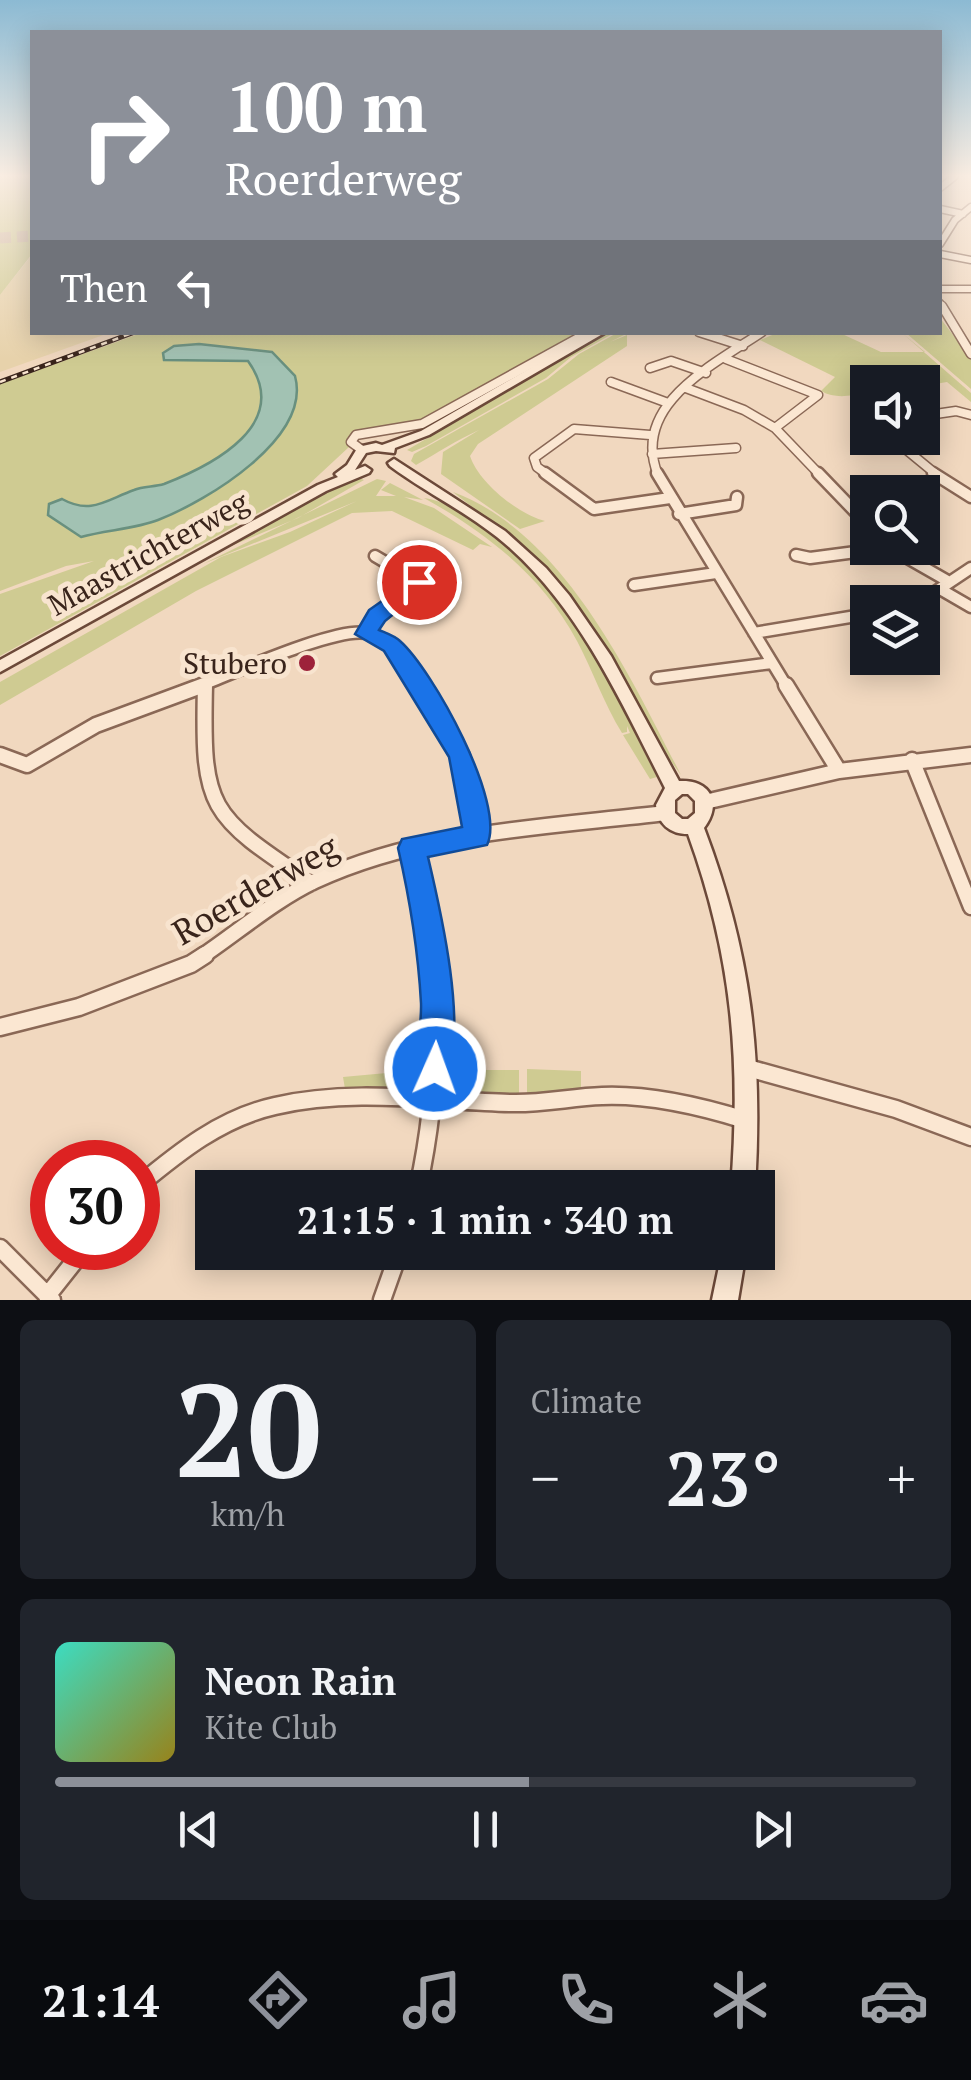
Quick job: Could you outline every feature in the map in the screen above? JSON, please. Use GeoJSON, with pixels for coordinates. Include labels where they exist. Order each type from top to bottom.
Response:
{"type":"FeatureCollection","features":[{"type":"Feature","properties":{"kind":"main road"},"geometry":{"type":"LineString","coordinates":[[360,461],[388,459],[596,335]]}},
{"type":"Feature","properties":{"kind":"main road"},"geometry":{"type":"LineString","coordinates":[[360,461],[388,459],[496,530],[562,594],[586,628],[675,790]]}},
{"type":"Feature","properties":{"kind":"main road","name":"Maastrichterweg"},"geometry":{"type":"LineString","coordinates":[[0,667],[322,488],[360,461]]}},
{"type":"Feature","properties":{"kind":"main road"},"geometry":{"type":"LineString","coordinates":[[675,790],[694,791],[706,802],[706,816],[694,824],[675,822],[665,813],[664,800],[675,790]]}},
{"type":"Feature","properties":{"kind":"main road"},"geometry":{"type":"LineString","coordinates":[[694,824],[722,900],[735,950],[748,1068],[744,1170]]}},
{"type":"Feature","properties":{"kind":"main road"},"geometry":{"type":"LineString","coordinates":[[725,1300],[731,1270]]}},
{"type":"Feature","properties":{"kind":"street"},"geometry":{"type":"LineString","coordinates":[[942,254],[971,260]]}},
{"type":"Feature","properties":{"kind":"street"},"geometry":{"type":"LineString","coordinates":[[942,289],[971,289]]}},
{"type":"Feature","properties":{"kind":"street"},"geometry":{"type":"LineString","coordinates":[[942,306],[971,354]]}},
{"type":"Feature","properties":{"kind":"street"},"geometry":{"type":"LineString","coordinates":[[360,461],[352,442],[356,435],[422,424],[584,335]]}},
{"type":"Feature","properties":{"kind":"street"},"geometry":{"type":"LineString","coordinates":[[687,341],[696,335]]}},
{"type":"Feature","properties":{"kind":"street"},"geometry":{"type":"LineString","coordinates":[[706,335],[743,346]]}},
{"type":"Feature","properties":{"kind":"street"},"geometry":{"type":"LineString","coordinates":[[758,335],[668,403],[650,435],[652,454],[657,477],[839,771]]}},
{"type":"Feature","properties":{"kind":"street"},"geometry":{"type":"LineString","coordinates":[[650,368],[670,359],[706,373]]}},
{"type":"Feature","properties":{"kind":"street"},"geometry":{"type":"LineString","coordinates":[[726,359],[818,394],[790,420],[775,428]]}},
{"type":"Feature","properties":{"kind":"street"},"geometry":{"type":"LineString","coordinates":[[611,382],[668,403]]}},
{"type":"Feature","properties":{"kind":"street"},"geometry":{"type":"LineString","coordinates":[[686,388],[744,410],[775,428],[850,505]]}},
{"type":"Feature","properties":{"kind":"street"},"geometry":{"type":"LineString","coordinates":[[940,413],[956,411],[971,415]]}},
{"type":"Feature","properties":{"kind":"street"},"geometry":{"type":"LineString","coordinates":[[650,435],[574,429],[534,458],[538,467],[594,509],[670,498]]}},
{"type":"Feature","properties":{"kind":"street"},"geometry":{"type":"LineString","coordinates":[[652,454],[719,446],[736,448]]}},
{"type":"Feature","properties":{"kind":"street"},"geometry":{"type":"LineString","coordinates":[[912,455],[971,498]]}},
{"type":"Feature","properties":{"kind":"street"},"geometry":{"type":"LineString","coordinates":[[680,514],[736,505],[737,497]]}},
{"type":"Feature","properties":{"kind":"street"},"geometry":{"type":"LineString","coordinates":[[796,555],[810,558],[850,553]]}},
{"type":"Feature","properties":{"kind":"street"},"geometry":{"type":"LineString","coordinates":[[366,634],[376,616],[419,582],[375,556]]}},
{"type":"Feature","properties":{"kind":"street"},"geometry":{"type":"LineString","coordinates":[[914,565],[971,607]]}},
{"type":"Feature","properties":{"kind":"street"},"geometry":{"type":"LineString","coordinates":[[940,586],[971,568]]}},
{"type":"Feature","properties":{"kind":"street"},"geometry":{"type":"LineString","coordinates":[[634,586],[716,573]]}},
{"type":"Feature","properties":{"kind":"street"},"geometry":{"type":"LineString","coordinates":[[754,633],[850,617]]}},
{"type":"Feature","properties":{"kind":"street"},"geometry":{"type":"LineString","coordinates":[[0,756],[27,765],[96,724],[337,635],[366,634],[392,646],[462,756],[477,836]]}},
{"type":"Feature","properties":{"kind":"street"},"geometry":{"type":"LineString","coordinates":[[656,678],[772,663]]}},
{"type":"Feature","properties":{"kind":"street"},"geometry":{"type":"LineString","coordinates":[[205,684],[202,762],[212,804],[238,834],[312,882]]}},
{"type":"Feature","properties":{"kind":"street"},"geometry":{"type":"LineString","coordinates":[[706,802],[839,771],[971,755]]}},
{"type":"Feature","properties":{"kind":"street"},"geometry":{"type":"LineString","coordinates":[[912,760],[971,907]]}},
{"type":"Feature","properties":{"kind":"street","name":"Roerderweg"},"geometry":{"type":"LineString","coordinates":[[0,1027],[79,1007],[191,964],[335,870],[412,848],[477,836],[665,813]]}},
{"type":"Feature","properties":{"kind":"street"},"geometry":{"type":"LineString","coordinates":[[412,848],[429,921],[437,1008],[434,1099],[421,1170]]}},
{"type":"Feature","properties":{"kind":"street"},"geometry":{"type":"LineString","coordinates":[[748,1068],[896,1109],[971,1137]]}},
{"type":"Feature","properties":{"kind":"street"},"geometry":{"type":"LineString","coordinates":[[160,1168],[204,1133],[264,1107],[304,1097],[520,1103],[618,1096],[747,1120]]}},
{"type":"Feature","properties":{"kind":"street"},"geometry":{"type":"LineString","coordinates":[[0,1248],[49,1298],[69,1270]]}},
{"type":"Feature","properties":{"kind":"street"},"geometry":{"type":"LineString","coordinates":[[382,1300],[393,1270]]}},
{"type":"Feature","properties":{"kind":"shaded area"},"geometry":{"type":"Polygon","coordinates":[[[0,238],[30,238],[30,257],[0,295],[0,238]]]}},
{"type":"Feature","properties":{"kind":"shaded area"},"geometry":{"type":"Polygon","coordinates":[[[30,258],[30,335],[103,335],[0,372],[0,295],[30,258]]]}},
{"type":"Feature","properties":{"kind":"shaded area"},"geometry":{"type":"Polygon","coordinates":[[[942,321],[971,358],[971,389],[908,335],[942,335],[942,321]]]}},
{"type":"Feature","properties":{"kind":"shaded area"},"geometry":{"type":"Polygon","coordinates":[[[135,335],[580,335],[419,422],[353,433],[347,438],[349,447],[307,486],[0,656],[0,594],[94,561],[66,566],[0,591],[0,384],[135,335]],[[174,346],[163,353],[179,361],[248,361],[259,384],[260,405],[253,424],[222,456],[181,478],[133,490],[105,504],[78,507],[81,537],[185,503],[235,477],[277,439],[296,403],[281,359],[174,346]]]}},
{"type":"Feature","properties":{"kind":"shaded area"},"geometry":{"type":"Polygon","coordinates":[[[605,335],[610,335],[571,357],[546,378],[426,446],[407,450],[605,335]]]}},
{"type":"Feature","properties":{"kind":"shaded area"},"geometry":{"type":"Polygon","coordinates":[[[613,335],[624,335],[610,342],[627,335],[627,346],[478,444],[470,456],[482,477],[501,496],[523,512],[545,521],[520,529],[441,474],[443,452],[479,430],[416,465],[411,461],[414,454],[548,379],[579,354],[613,335]]]}},
{"type":"Feature","properties":{"kind":"shaded area"},"geometry":{"type":"Polygon","coordinates":[[[772,335],[844,335],[881,352],[924,352],[939,365],[850,365],[850,395],[821,391],[835,377],[760,340],[772,335]]]}},
{"type":"Feature","properties":{"kind":"shaded area"},"geometry":{"type":"Polygon","coordinates":[[[199,344],[272,352],[295,376],[296,399],[288,422],[272,444],[227,482],[179,511],[149,523],[81,537],[48,515],[49,504],[62,499],[90,506],[164,484],[204,466],[241,439],[254,423],[261,404],[259,384],[248,361],[164,360],[163,353],[174,346],[199,344]]]}},
{"type":"Feature","properties":{"kind":"shaded area"},"geometry":{"type":"Polygon","coordinates":[[[940,366],[971,393],[971,402],[947,382],[940,383],[940,366]]]}},
{"type":"Feature","properties":{"kind":"shaded area"},"geometry":{"type":"Polygon","coordinates":[[[354,476],[364,480],[298,518],[207,556],[354,476]]]}},
{"type":"Feature","properties":{"kind":"shaded area"},"geometry":{"type":"Polygon","coordinates":[[[377,479],[386,481],[376,496],[396,496],[381,490],[390,483],[423,500],[404,497],[434,508],[492,547],[480,544],[473,550],[392,511],[352,513],[196,591],[0,705],[0,682],[221,557],[290,532],[357,501],[203,564],[377,479]]]}},
{"type":"Feature","properties":{"kind":"shaded area"},"geometry":{"type":"Polygon","coordinates":[[[453,492],[493,512],[560,573],[616,653],[681,775],[647,728],[591,627],[563,588],[523,547],[453,492]]]}},
{"type":"Feature","properties":{"kind":"shaded area"},"geometry":{"type":"Polygon","coordinates":[[[424,498],[465,514],[516,554],[543,582],[587,644],[657,777],[650,779],[623,735],[630,733],[627,726],[627,732],[622,733],[577,641],[547,596],[491,541],[424,498]]]}},
{"type":"Feature","properties":{"kind":"shaded area"},"geometry":{"type":"Polygon","coordinates":[[[527,1069],[581,1071],[581,1091],[527,1096],[527,1069]]]}},
{"type":"Feature","properties":{"kind":"shaded area"},"geometry":{"type":"Polygon","coordinates":[[[419,1070],[417,1092],[345,1089],[343,1077],[419,1070]]]}},
{"type":"Feature","properties":{"kind":"shaded area"},"geometry":{"type":"Polygon","coordinates":[[[450,1070],[519,1070],[519,1095],[447,1093],[450,1070]]]}},
{"type":"Feature","properties":{"kind":"tunnel"},"geometry":{"type":"LineString","coordinates":[[0,238],[5,238]]}},
{"type":"Feature","properties":{"kind":"railway"},"geometry":{"type":"LineString","coordinates":[[0,382],[127,335]]}},
{"type":"Feature","properties":{"kind":"place","name":"Stubero"},"geometry":{"type":"Point","coordinates":[307,663]}},
{"type":"Feature","properties":{"kind":"route"},"geometry":{"type":"LineString","coordinates":[[419,582],[376,616],[366,634],[380,637],[392,646],[416,680],[462,756],[470,787],[477,836],[412,848],[429,921],[437,1008],[435,1069]]}}]}
